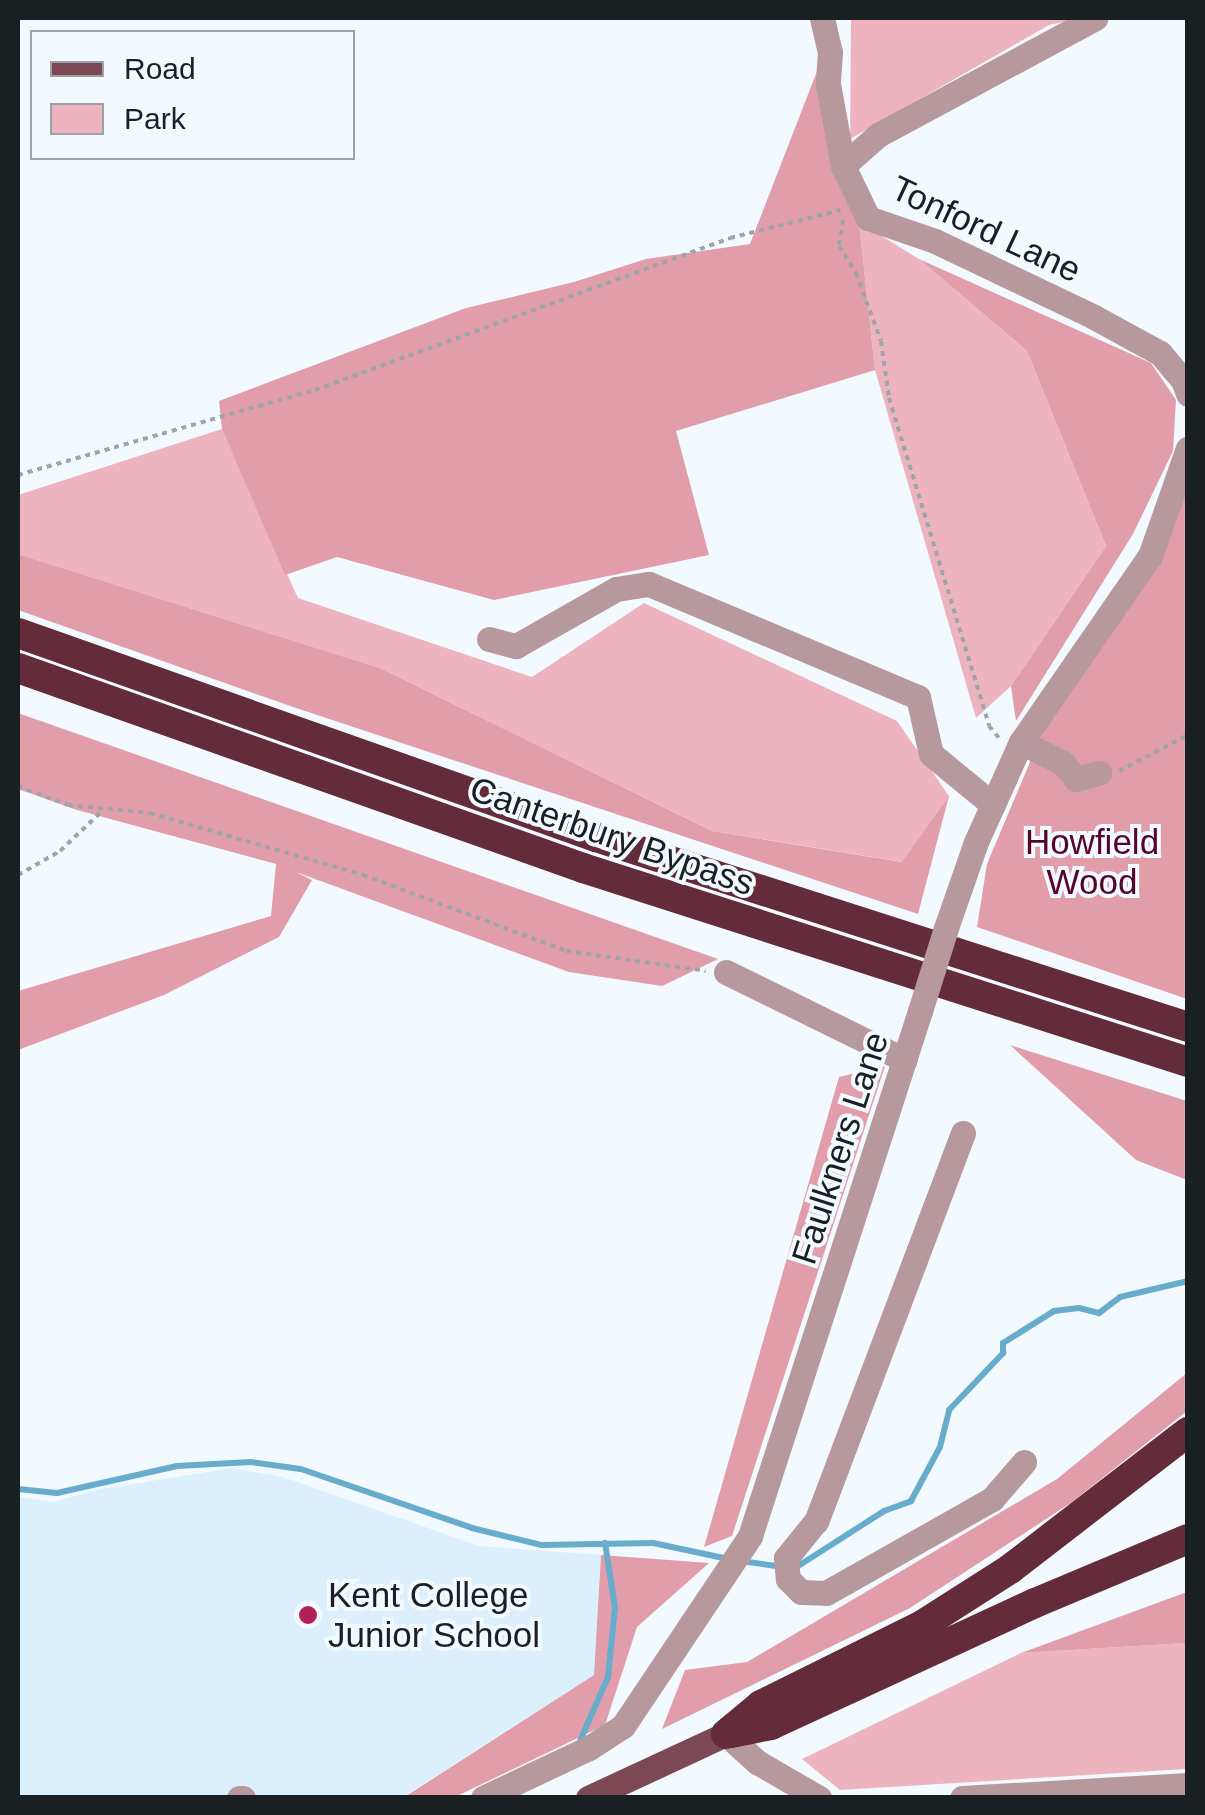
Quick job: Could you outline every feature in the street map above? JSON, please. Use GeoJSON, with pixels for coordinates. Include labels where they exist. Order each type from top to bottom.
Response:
{"type":"FeatureCollection","features":[{"type":"Feature","properties":{"kind":"highway","name":"Canterbury Bypass"},"geometry":{"type":"LineString","coordinates":[[18,633],[596,837],[1188,1027]]}},
{"type":"Feature","properties":{"kind":"highway","name":"Canterbury Bypass"},"geometry":{"type":"LineString","coordinates":[[18,668],[583,868],[1188,1062]]}},
{"type":"Feature","properties":{"kind":"highway"},"geometry":{"type":"LineString","coordinates":[[726,1734],[761,1705],[924,1624],[1010,1569],[1188,1432]]}},
{"type":"Feature","properties":{"kind":"highway"},"geometry":{"type":"LineString","coordinates":[[726,1734],[771,1725],[1035,1603],[1188,1539]]}},
{"type":"Feature","properties":{"kind":"main road"},"geometry":{"type":"LineString","coordinates":[[588,1798],[726,1734]]}},
{"type":"Feature","properties":{"kind":"street"},"geometry":{"type":"LineString","coordinates":[[822,18],[830,52],[828,84],[846,176]]}},
{"type":"Feature","properties":{"kind":"street"},"geometry":{"type":"LineString","coordinates":[[846,176],[878,135],[1094,18]]}},
{"type":"Feature","properties":{"kind":"street","name":"Tonford Lane"},"geometry":{"type":"LineString","coordinates":[[846,176],[868,218],[935,241],[1160,353],[1183,380],[1188,394]]}},
{"type":"Feature","properties":{"kind":"street","name":"Faulkners Lane"},"geometry":{"type":"LineString","coordinates":[[484,1798],[590,1748],[624,1726],[746,1542],[946,928],[992,805],[1021,742],[1150,556],[1188,448]]}},
{"type":"Feature","properties":{"kind":"street"},"geometry":{"type":"LineString","coordinates":[[490,638],[516,646],[616,589],[649,584],[918,697],[931,754],[992,805]]}},
{"type":"Feature","properties":{"kind":"street"},"geometry":{"type":"LineString","coordinates":[[1021,742],[1063,763],[1076,779],[1099,774]]}},
{"type":"Feature","properties":{"kind":"street"},"geometry":{"type":"LineString","coordinates":[[726,972],[905,1060]]}},
{"type":"Feature","properties":{"kind":"street"},"geometry":{"type":"LineString","coordinates":[[786,1563],[816,1521],[963,1133]]}},
{"type":"Feature","properties":{"kind":"street"},"geometry":{"type":"LineString","coordinates":[[746,1542],[786,1563],[801,1592],[826,1593],[992,1499],[1024,1462]]}},
{"type":"Feature","properties":{"kind":"street"},"geometry":{"type":"LineString","coordinates":[[726,1734],[740,1749],[805,1796]]}},
{"type":"Feature","properties":{"kind":"street"},"geometry":{"type":"LineString","coordinates":[[962,1798],[1188,1785]]}},
{"type":"Feature","properties":{"kind":"path"},"geometry":{"type":"LineString","coordinates":[[18,475],[315,390],[730,238],[790,220],[840,211],[846,176]]}},
{"type":"Feature","properties":{"kind":"path"},"geometry":{"type":"LineString","coordinates":[[846,176],[839,246],[856,273],[881,341],[889,398],[989,726],[1001,741],[1021,742]]}},
{"type":"Feature","properties":{"kind":"path"},"geometry":{"type":"LineString","coordinates":[[1099,774],[1127,770],[1188,735]]}},
{"type":"Feature","properties":{"kind":"path"},"geometry":{"type":"LineString","coordinates":[[18,786],[68,805],[102,812]]}},
{"type":"Feature","properties":{"kind":"path"},"geometry":{"type":"LineString","coordinates":[[18,875],[60,851],[102,812],[118,807],[363,874],[566,951],[726,972]]}},
{"type":"Feature","properties":{"kind":"shaded area","name":"Kent College Junior School"},"geometry":{"type":"Polygon","coordinates":[[[232,1468],[283,1477],[479,1546],[601,1555],[594,1675],[403,1797],[18,1798],[18,1497],[54,1502],[96,1490],[232,1468]]]}},
{"type":"Feature","properties":{"kind":"green space"},"geometry":{"type":"Polygon","coordinates":[[[851,18],[1081,18],[1049,25],[850,139],[851,18]]]}},
{"type":"Feature","properties":{"kind":"green space"},"geometry":{"type":"Polygon","coordinates":[[[821,61],[859,222],[875,370],[676,431],[709,555],[494,600],[337,557],[285,575],[222,429],[219,401],[466,308],[574,282],[646,259],[750,244],[821,61]]]}},
{"type":"Feature","properties":{"kind":"green space"},"geometry":{"type":"Polygon","coordinates":[[[859,222],[919,259],[1027,351],[1106,546],[1011,686],[976,718],[875,370],[859,222]]]}},
{"type":"Feature","properties":{"kind":"green space"},"geometry":{"type":"Polygon","coordinates":[[[919,259],[1151,363],[1176,400],[1173,451],[1133,534],[1016,721],[1011,686],[1106,546],[1027,351],[919,259]]]}},
{"type":"Feature","properties":{"kind":"green space"},"geometry":{"type":"Polygon","coordinates":[[[222,429],[298,598],[532,677],[644,603],[897,721],[949,796],[903,862],[712,831],[380,668],[18,554],[18,495],[222,429]]]}},
{"type":"Feature","properties":{"kind":"green space","name":"Howfield Wood"},"geometry":{"type":"Polygon","coordinates":[[[1187,448],[1187,999],[977,927],[987,864],[1060,691],[1150,556],[1187,448]]]}},
{"type":"Feature","properties":{"kind":"green space"},"geometry":{"type":"Polygon","coordinates":[[[18,554],[380,668],[712,831],[902,862],[949,796],[918,914],[296,708],[18,610],[18,554]]]}},
{"type":"Feature","properties":{"kind":"green space"},"geometry":{"type":"Polygon","coordinates":[[[18,713],[718,959],[662,986],[569,972],[296,872],[312,880],[279,937],[164,995],[18,1050],[18,991],[271,916],[276,864],[77,810],[18,789],[18,713]]]}},
{"type":"Feature","properties":{"kind":"green space"},"geometry":{"type":"Polygon","coordinates":[[[1010,1045],[1187,1101],[1187,1180],[1136,1160],[1010,1045]]]}},
{"type":"Feature","properties":{"kind":"green space"},"geometry":{"type":"Polygon","coordinates":[[[885,1066],[732,1536],[704,1547],[839,1077],[885,1066]]]}},
{"type":"Feature","properties":{"kind":"green space"},"geometry":{"type":"Polygon","coordinates":[[[1187,1373],[1187,1411],[1072,1502],[910,1608],[662,1729],[685,1670],[747,1662],[1057,1479],[1187,1373]]]}},
{"type":"Feature","properties":{"kind":"green space"},"geometry":{"type":"Polygon","coordinates":[[[601,1555],[709,1563],[637,1627],[605,1725],[455,1797],[403,1798],[594,1675],[601,1555]]]}},
{"type":"Feature","properties":{"kind":"green space"},"geometry":{"type":"Polygon","coordinates":[[[1187,1592],[1187,1643],[1021,1653],[1187,1592]]]}},
{"type":"Feature","properties":{"kind":"green space"},"geometry":{"type":"Polygon","coordinates":[[[1187,1643],[1187,1769],[840,1790],[802,1759],[1021,1653],[1187,1643]]]}},
{"type":"Feature","properties":{"kind":"waterway"},"geometry":{"type":"LineString","coordinates":[[795,1568],[884,1511],[911,1501],[940,1447],[949,1410],[1003,1353],[1003,1343],[1054,1311],[1079,1308],[1099,1313],[1120,1297],[1188,1281]]}},
{"type":"Feature","properties":{"kind":"waterway"},"geometry":{"type":"LineString","coordinates":[[18,1489],[57,1493],[177,1466],[251,1462],[301,1469],[472,1528],[541,1545],[653,1543],[728,1559]]}},
{"type":"Feature","properties":{"kind":"waterway"},"geometry":{"type":"LineString","coordinates":[[580,1741],[608,1677],[615,1608],[605,1543]]}},
{"type":"Feature","properties":{"kind":"waterway"},"geometry":{"type":"LineString","coordinates":[[741,1561],[783,1567]]}},
{"type":"Feature","properties":{"kind":"place","name":"Kent College Junior School"},"geometry":{"type":"Point","coordinates":[308,1615]}}]}
